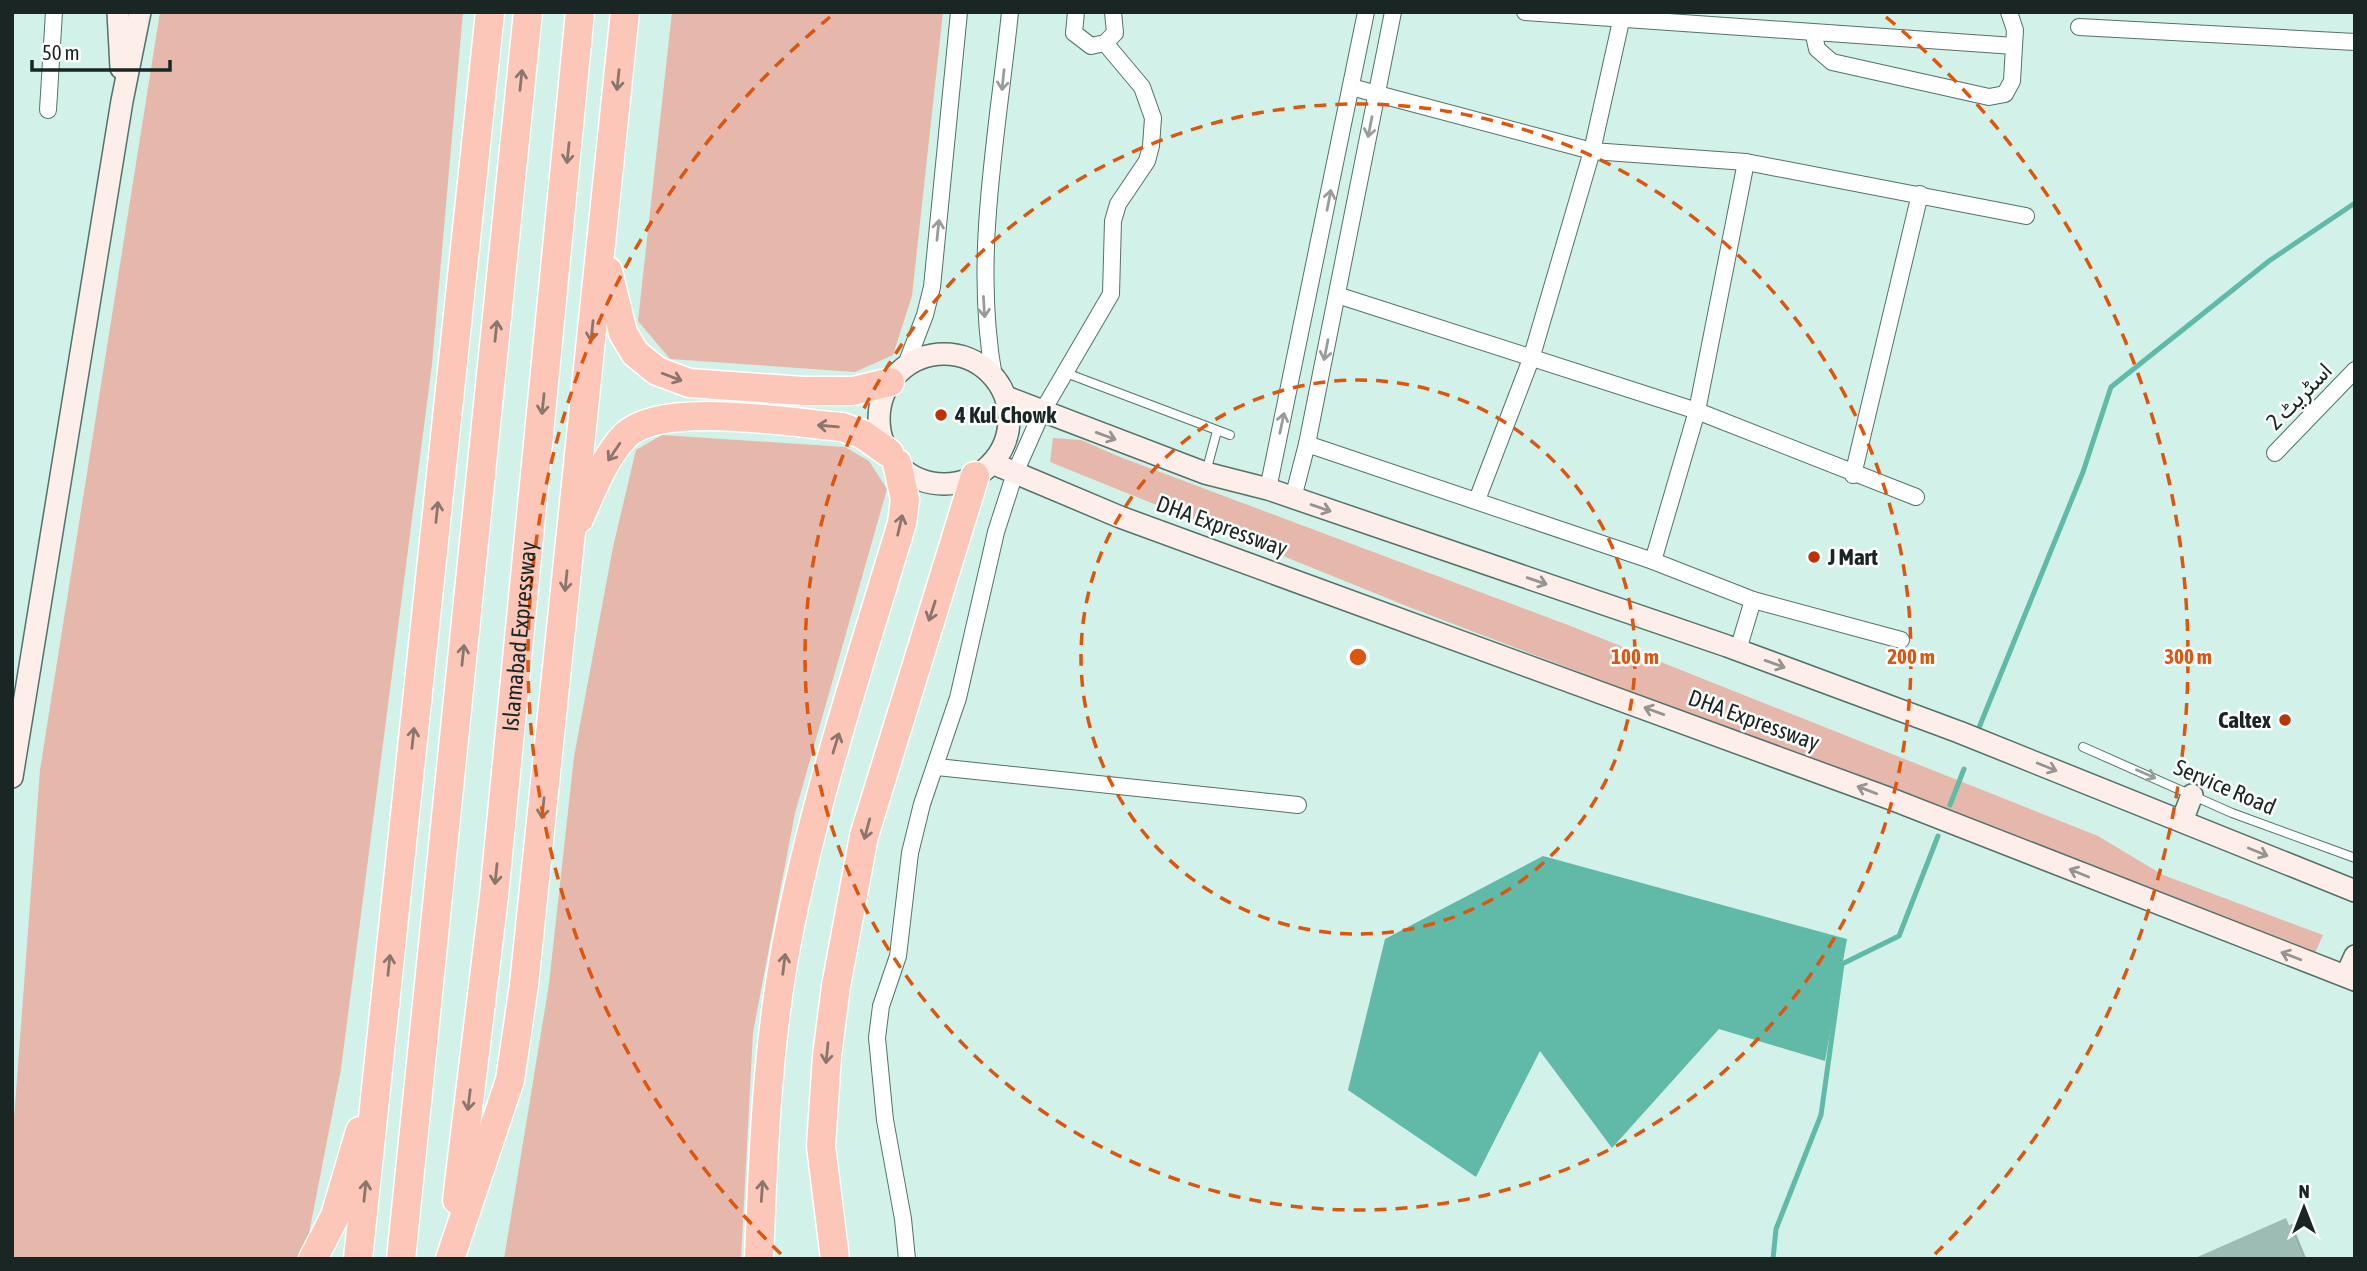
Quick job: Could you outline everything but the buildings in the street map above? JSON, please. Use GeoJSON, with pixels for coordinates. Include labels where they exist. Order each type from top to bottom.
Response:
{"type":"FeatureCollection","features":[{"type":"Feature","properties":{"kind":"highway"},"geometry":{"type":"LineString","coordinates":[[358,1259],[490,12]]}},
{"type":"Feature","properties":{"kind":"highway"},"geometry":{"type":"LineString","coordinates":[[401,1259],[528,12]]}},
{"type":"Feature","properties":{"kind":"highway","name":"Islamabad Expressway"},"geometry":{"type":"LineString","coordinates":[[450,1259],[494,896],[580,12]]}},
{"type":"Feature","properties":{"kind":"highway"},"geometry":{"type":"LineString","coordinates":[[450,1259],[510,1080],[526,971],[625,12]]}},
{"type":"Feature","properties":{"kind":"highway"},"geometry":{"type":"LineString","coordinates":[[602,237],[614,304],[623,333],[635,354],[657,371],[689,383],[803,391],[853,391],[898,375]]}},
{"type":"Feature","properties":{"kind":"highway"},"geometry":{"type":"LineString","coordinates":[[571,534],[612,451],[641,424],[663,417],[694,415],[842,427],[862,433],[893,458],[905,500],[902,523],[815,812],[785,950],[771,1064],[759,1259]]}},
{"type":"Feature","properties":{"kind":"highway"},"geometry":{"type":"LineString","coordinates":[[835,1259],[821,1146],[827,1056],[836,986],[864,836],[984,469]]}},
{"type":"Feature","properties":{"kind":"highway"},"geometry":{"type":"LineString","coordinates":[[313,1259],[335,1216],[348,1164],[375,1087]]}},
{"type":"Feature","properties":{"kind":"main road"},"geometry":{"type":"LineString","coordinates":[[118,12],[122,101]]}},
{"type":"Feature","properties":{"kind":"main road"},"geometry":{"type":"LineString","coordinates":[[12,777],[122,101],[140,12]]}},
{"type":"Feature","properties":{"kind":"main road"},"geometry":{"type":"LineString","coordinates":[[930,355],[958,355],[972,360],[994,377],[1006,397],[1009,425],[1000,452],[984,469],[952,483],[928,482],[893,458],[880,430],[879,417],[880,405],[898,375],[930,355]]}},
{"type":"Feature","properties":{"kind":"main road","name":"DHA Expressway"},"geometry":{"type":"LineString","coordinates":[[1006,397],[1205,473],[1268,489],[1738,650],[1975,738],[2355,890]]}},
{"type":"Feature","properties":{"kind":"main road","name":"DHA Expressway"},"geometry":{"type":"LineString","coordinates":[[984,469],[1015,473],[1121,517],[1865,790],[2351,978]]}},
{"type":"Feature","properties":{"kind":"main road"},"geometry":{"type":"LineString","coordinates":[[2182,821],[2192,795]]}},
{"type":"Feature","properties":{"kind":"main road"},"geometry":{"type":"LineString","coordinates":[[2351,978],[2355,956]]}},
{"type":"Feature","properties":{"kind":"street"},"geometry":{"type":"LineString","coordinates":[[48,110],[54,12]]}},
{"type":"Feature","properties":{"kind":"street"},"geometry":{"type":"LineString","coordinates":[[898,375],[925,315],[932,287],[959,12]]}},
{"type":"Feature","properties":{"kind":"street"},"geometry":{"type":"LineString","coordinates":[[994,377],[985,324],[983,283],[1010,12]]}},
{"type":"Feature","properties":{"kind":"street"},"geometry":{"type":"LineString","coordinates":[[1076,12],[1072,25],[1078,39],[1091,46],[1105,43],[1115,33],[1116,19],[1113,12]]}},
{"type":"Feature","properties":{"kind":"street"},"geometry":{"type":"LineString","coordinates":[[1268,489],[1366,12]]}},
{"type":"Feature","properties":{"kind":"street"},"geometry":{"type":"LineString","coordinates":[[1293,498],[1307,444],[1393,12]]}},
{"type":"Feature","properties":{"kind":"street"},"geometry":{"type":"LineString","coordinates":[[1525,12],[1623,15],[1814,35],[2014,46]]}},
{"type":"Feature","properties":{"kind":"street"},"geometry":{"type":"LineString","coordinates":[[1814,35],[1817,49],[1832,62],[1990,97],[2005,93],[2012,81],[2015,30],[2010,12]]}},
{"type":"Feature","properties":{"kind":"street"},"geometry":{"type":"LineString","coordinates":[[1478,500],[1531,359],[1592,150],[1623,15]]}},
{"type":"Feature","properties":{"kind":"street"},"geometry":{"type":"LineString","coordinates":[[2079,27],[2355,42]]}},
{"type":"Feature","properties":{"kind":"street"},"geometry":{"type":"LineString","coordinates":[[907,1259],[903,1219],[885,1120],[877,1038],[881,1006],[898,956],[910,853],[922,804],[937,767],[958,698],[996,532],[1015,473],[1042,412],[1111,294],[1113,222],[1118,204],[1147,161],[1151,146],[1153,118],[1145,96],[1132,72],[1105,43]]}},
{"type":"Feature","properties":{"kind":"street"},"geometry":{"type":"LineString","coordinates":[[1351,87],[1592,150],[1746,162],[2026,216]]}},
{"type":"Feature","properties":{"kind":"street"},"geometry":{"type":"LineString","coordinates":[[1653,561],[1697,411],[1746,162]]}},
{"type":"Feature","properties":{"kind":"street"},"geometry":{"type":"LineString","coordinates":[[1853,475],[1920,194]]}},
{"type":"Feature","properties":{"kind":"street"},"geometry":{"type":"LineString","coordinates":[[1337,295],[1697,411],[1853,475],[1916,497]]}},
{"type":"Feature","properties":{"kind":"street","name":"اسٹریٹ 2"},"geometry":{"type":"LineString","coordinates":[[2275,453],[2355,370]]}},
{"type":"Feature","properties":{"kind":"street"},"geometry":{"type":"LineString","coordinates":[[1307,444],[1653,561],[1753,600],[1900,640]]}},
{"type":"Feature","properties":{"kind":"street"},"geometry":{"type":"LineString","coordinates":[[1738,650],[1753,600]]}},
{"type":"Feature","properties":{"kind":"street"},"geometry":{"type":"LineString","coordinates":[[937,767],[1298,805]]}},
{"type":"Feature","properties":{"kind":"lane"},"geometry":{"type":"LineString","coordinates":[[1066,373],[1230,435]]}},
{"type":"Feature","properties":{"kind":"lane"},"geometry":{"type":"LineString","coordinates":[[1205,473],[1217,431]]}},
{"type":"Feature","properties":{"kind":"lane","name":"Service Road"},"geometry":{"type":"LineString","coordinates":[[2083,747],[2192,795],[2355,858]]}},
{"type":"Feature","properties":{"kind":"shaded area"},"geometry":{"type":"Polygon","coordinates":[[[160,12],[463,12],[432,364],[341,1069],[304,1259],[12,1259],[12,1146],[40,770],[160,12]]]}},
{"type":"Feature","properties":{"kind":"shaded area"},"geometry":{"type":"Polygon","coordinates":[[[672,12],[943,12],[912,296],[893,355],[855,372],[670,359],[638,321],[672,12]]]}},
{"type":"Feature","properties":{"kind":"shaded area"},"geometry":{"type":"Polygon","coordinates":[[[662,435],[845,447],[869,461],[887,489],[795,813],[753,1032],[741,1259],[504,1259],[549,984],[574,757],[613,547],[636,450],[662,435]]]}},
{"type":"Feature","properties":{"kind":"shaded area"},"geometry":{"type":"Polygon","coordinates":[[[1053,438],[1081,440],[1568,625],[2098,836],[2163,875],[2323,935],[2315,953],[1414,609],[1050,462],[1053,438]]]}},
{"type":"Feature","properties":{"kind":"shaded area"},"geometry":{"type":"Polygon","coordinates":[[[1543,856],[1847,939],[1825,1061],[1719,1029],[1612,1148],[1540,1051],[1476,1177],[1348,1090],[1385,939],[1543,856]]]}},
{"type":"Feature","properties":{"kind":"waterway"},"geometry":{"type":"LineString","coordinates":[[1976,735],[2083,472],[2111,387],[2269,261],[2355,203]]}},
{"type":"Feature","properties":{"kind":"waterway"},"geometry":{"type":"LineString","coordinates":[[1950,805],[1964,769]]}},
{"type":"Feature","properties":{"kind":"waterway"},"geometry":{"type":"LineString","coordinates":[[1773,1259],[1776,1229],[1821,1115],[1842,964],[1899,936],[1938,836]]}},
{"type":"Feature","properties":{"kind":"place","name":"4 Kul Chowk"},"geometry":{"type":"Point","coordinates":[941,415]}},
{"type":"Feature","properties":{"kind":"place","name":"J Mart"},"geometry":{"type":"Point","coordinates":[1814,557]}},
{"type":"Feature","properties":{"kind":"place","name":"Caltex"},"geometry":{"type":"Point","coordinates":[2285,720]}}]}
